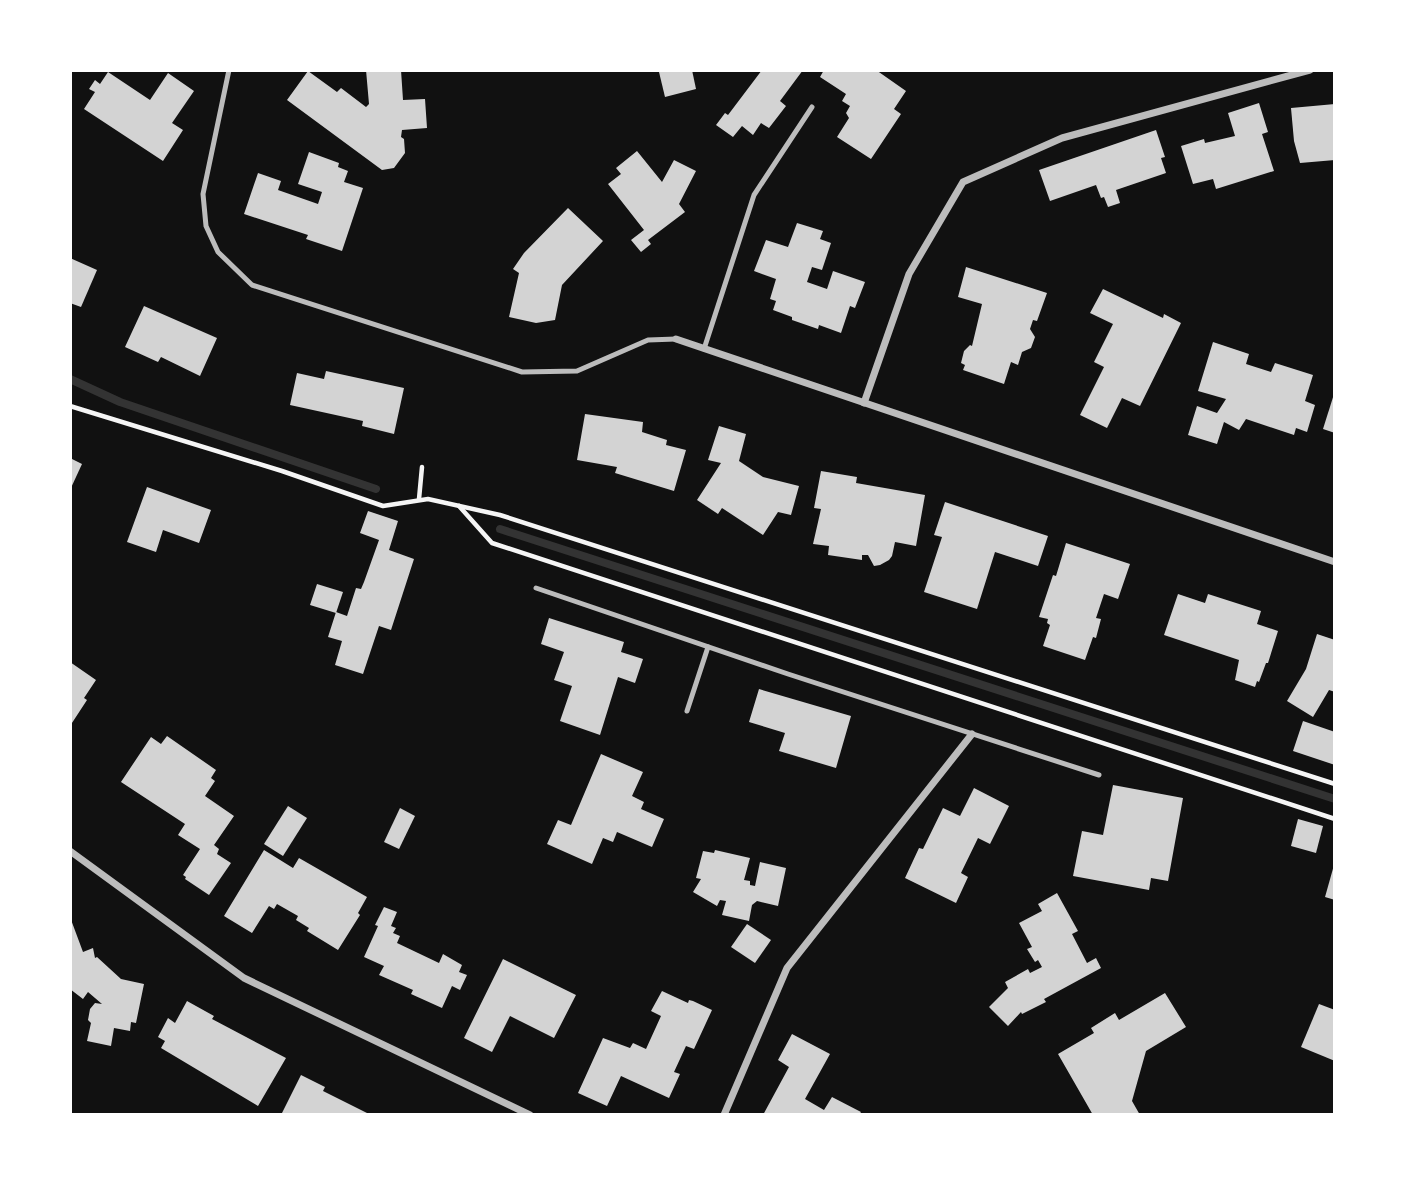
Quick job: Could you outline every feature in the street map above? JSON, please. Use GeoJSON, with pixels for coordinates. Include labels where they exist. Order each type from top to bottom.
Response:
{"type":"FeatureCollection","features":[{"type":"Feature","properties":{"kind":"street"},"geometry":{"type":"LineString","coordinates":[[864,403],[909,274],[963,182],[1062,138],[1310,70]]}},
{"type":"Feature","properties":{"kind":"street"},"geometry":{"type":"LineString","coordinates":[[676,339],[1335,562]]}},
{"type":"Feature","properties":{"kind":"street"},"geometry":{"type":"LineString","coordinates":[[724,1115],[786,968],[972,734]]}},
{"type":"Feature","properties":{"kind":"street"},"geometry":{"type":"LineString","coordinates":[[70,850],[244,978],[530,1115]]}},
{"type":"Feature","properties":{"kind":"lane"},"geometry":{"type":"LineString","coordinates":[[229,70],[203,194],[206,226],[218,252],[252,285],[522,372],[577,371],[648,340],[676,339]]}},
{"type":"Feature","properties":{"kind":"lane"},"geometry":{"type":"LineString","coordinates":[[704,349],[754,195],[812,107]]}},
{"type":"Feature","properties":{"kind":"lane"},"geometry":{"type":"LineString","coordinates":[[536,588],[1099,775]]}},
{"type":"Feature","properties":{"kind":"lane"},"geometry":{"type":"LineString","coordinates":[[687,710],[708,647]]}},
{"type":"Feature","properties":{"kind":"path"},"geometry":{"type":"LineString","coordinates":[[70,405],[282,471],[383,506],[398,506],[419,499],[499,515],[1335,784]]}},
{"type":"Feature","properties":{"kind":"path"},"geometry":{"type":"LineString","coordinates":[[419,499],[422,467]]}},
{"type":"Feature","properties":{"kind":"path"},"geometry":{"type":"LineString","coordinates":[[459,505],[492,543],[1335,819]]}},
{"type":"Feature","properties":{"kind":"building"},"geometry":{"type":"Polygon","coordinates":[[[366,70],[401,70],[403,100],[425,99],[427,128],[402,130],[405,153],[394,168],[382,170],[287,100],[308,71],[337,92],[341,88],[366,107],[369,104],[366,70]]]}},
{"type":"Feature","properties":{"kind":"building"},"geometry":{"type":"Polygon","coordinates":[[[692,70],[696,89],[665,97],[659,72],[692,70]]]}},
{"type":"Feature","properties":{"kind":"building"},"geometry":{"type":"Polygon","coordinates":[[[762,70],[803,70],[780,101],[786,106],[769,128],[761,123],[753,135],[742,126],[733,137],[716,125],[725,113],[728,115],[762,70]]]}},
{"type":"Feature","properties":{"kind":"building"},"geometry":{"type":"Polygon","coordinates":[[[824,70],[876,70],[906,91],[894,109],[901,114],[871,159],[837,137],[849,118],[846,113],[850,106],[842,101],[846,94],[820,77],[824,70]]]}},
{"type":"Feature","properties":{"kind":"building"},"geometry":{"type":"Polygon","coordinates":[[[108,72],[150,100],[168,73],[194,91],[172,123],[183,130],[163,161],[84,109],[95,92],[89,89],[95,80],[100,84],[108,72]]]}},
{"type":"Feature","properties":{"kind":"building"},"geometry":{"type":"Polygon","coordinates":[[[1259,103],[1268,132],[1262,134],[1274,171],[1216,189],[1213,179],[1193,184],[1181,146],[1204,139],[1205,143],[1235,136],[1228,113],[1259,103]]]}},
{"type":"Feature","properties":{"kind":"building"},"geometry":{"type":"Polygon","coordinates":[[[1335,104],[1335,160],[1300,163],[1294,141],[1291,108],[1335,104]]]}},
{"type":"Feature","properties":{"kind":"building"},"geometry":{"type":"Polygon","coordinates":[[[1156,130],[1165,157],[1161,158],[1166,173],[1116,190],[1120,203],[1108,207],[1096,185],[1050,201],[1039,170],[1156,130]]]}},
{"type":"Feature","properties":{"kind":"building"},"geometry":{"type":"Polygon","coordinates":[[[637,151],[662,182],[674,160],[696,171],[679,204],[685,212],[648,240],[651,244],[641,252],[631,240],[644,230],[608,184],[621,174],[616,168],[637,151]]]}},
{"type":"Feature","properties":{"kind":"building"},"geometry":{"type":"Polygon","coordinates":[[[309,152],[339,163],[338,167],[348,171],[344,182],[363,188],[342,251],[306,239],[308,235],[244,214],[258,173],[281,181],[278,190],[318,204],[322,192],[298,184],[309,152]]]}},
{"type":"Feature","properties":{"kind":"building"},"geometry":{"type":"Polygon","coordinates":[[[568,208],[603,241],[562,285],[555,320],[536,323],[509,317],[519,273],[513,269],[524,253],[568,208]]]}},
{"type":"Feature","properties":{"kind":"building"},"geometry":{"type":"Polygon","coordinates":[[[797,223],[823,231],[820,239],[831,243],[822,270],[812,267],[807,282],[827,289],[833,271],[865,282],[855,308],[850,306],[841,333],[819,325],[818,329],[773,310],[776,301],[770,299],[776,279],[754,271],[766,240],[788,247],[797,223]]]}},
{"type":"Feature","properties":{"kind":"building"},"geometry":{"type":"Polygon","coordinates":[[[70,258],[97,270],[81,307],[70,303],[70,258]]]}},
{"type":"Feature","properties":{"kind":"building"},"geometry":{"type":"Polygon","coordinates":[[[966,267],[1047,293],[1037,321],[1033,320],[1030,329],[1035,337],[1031,348],[1022,352],[1018,365],[1011,362],[1004,384],[963,370],[965,365],[961,363],[964,351],[972,346],[982,304],[958,297],[966,267]]]}},
{"type":"Feature","properties":{"kind":"building"},"geometry":{"type":"Polygon","coordinates":[[[1103,289],[1163,318],[1164,314],[1181,323],[1140,406],[1122,398],[1107,428],[1080,415],[1104,367],[1094,362],[1113,324],[1090,313],[1103,289]]]}},
{"type":"Feature","properties":{"kind":"building"},"geometry":{"type":"Polygon","coordinates":[[[144,306],[217,338],[200,376],[161,357],[158,362],[125,347],[144,306]]]}},
{"type":"Feature","properties":{"kind":"building"},"geometry":{"type":"Polygon","coordinates":[[[1213,342],[1249,354],[1246,364],[1271,372],[1275,363],[1313,375],[1305,401],[1315,405],[1307,432],[1296,428],[1294,435],[1246,419],[1239,430],[1224,422],[1217,444],[1188,435],[1197,406],[1217,413],[1226,399],[1198,391],[1213,342]]]}},
{"type":"Feature","properties":{"kind":"building"},"geometry":{"type":"Polygon","coordinates":[[[326,371],[404,388],[394,434],[362,426],[363,421],[290,405],[297,373],[324,379],[326,371]]]}},
{"type":"Feature","properties":{"kind":"building"},"geometry":{"type":"Polygon","coordinates":[[[1335,394],[1335,433],[1323,429],[1335,394]]]}},
{"type":"Feature","properties":{"kind":"building"},"geometry":{"type":"Polygon","coordinates":[[[585,414],[643,422],[642,432],[667,440],[666,445],[686,450],[674,491],[615,473],[617,467],[577,460],[585,414]]]}},
{"type":"Feature","properties":{"kind":"building"},"geometry":{"type":"Polygon","coordinates":[[[719,426],[746,434],[739,461],[763,477],[799,486],[791,515],[778,512],[763,535],[722,508],[718,514],[697,500],[721,463],[708,460],[719,426]]]}},
{"type":"Feature","properties":{"kind":"building"},"geometry":{"type":"Polygon","coordinates":[[[70,458],[82,464],[70,490],[70,458]]]}},
{"type":"Feature","properties":{"kind":"building"},"geometry":{"type":"Polygon","coordinates":[[[821,471],[857,477],[856,483],[925,495],[916,546],[895,542],[889,560],[874,566],[868,555],[862,555],[862,560],[828,555],[829,546],[813,544],[821,509],[814,508],[821,471]]]}},
{"type":"Feature","properties":{"kind":"building"},"geometry":{"type":"Polygon","coordinates":[[[147,487],[211,510],[199,543],[163,530],[156,552],[127,542],[147,487]]]}},
{"type":"Feature","properties":{"kind":"building"},"geometry":{"type":"Polygon","coordinates":[[[945,502],[1048,536],[1038,566],[995,552],[977,609],[924,592],[942,537],[934,535],[945,502]]]}},
{"type":"Feature","properties":{"kind":"building"},"geometry":{"type":"Polygon","coordinates":[[[368,511],[398,521],[389,550],[414,559],[391,630],[379,626],[363,674],[335,665],[342,641],[328,637],[336,612],[347,616],[356,588],[361,589],[379,540],[360,533],[368,511]]]}},
{"type":"Feature","properties":{"kind":"building"},"geometry":{"type":"Polygon","coordinates":[[[1066,543],[1130,564],[1118,599],[1104,594],[1096,618],[1101,619],[1096,638],[1093,637],[1085,660],[1043,646],[1050,625],[1047,623],[1048,619],[1039,617],[1066,543]]]}},
{"type":"Feature","properties":{"kind":"building"},"geometry":{"type":"Polygon","coordinates":[[[317,584],[343,592],[336,613],[310,605],[317,584]]]}},
{"type":"Feature","properties":{"kind":"building"},"geometry":{"type":"Polygon","coordinates":[[[1178,594],[1205,603],[1208,594],[1261,611],[1257,624],[1278,631],[1268,663],[1255,687],[1235,680],[1239,660],[1164,635],[1178,594]]]}},
{"type":"Feature","properties":{"kind":"building"},"geometry":{"type":"Polygon","coordinates":[[[549,618],[624,642],[621,652],[643,659],[635,683],[618,677],[600,735],[560,721],[572,686],[554,680],[564,652],[541,644],[549,618]]]}},
{"type":"Feature","properties":{"kind":"building"},"geometry":{"type":"Polygon","coordinates":[[[1317,634],[1335,640],[1335,692],[1329,690],[1313,717],[1287,701],[1306,669],[1317,634]]]}},
{"type":"Feature","properties":{"kind":"building"},"geometry":{"type":"Polygon","coordinates":[[[70,662],[96,680],[70,726],[70,662]]]}},
{"type":"Feature","properties":{"kind":"building"},"geometry":{"type":"Polygon","coordinates":[[[759,689],[851,716],[836,768],[779,751],[785,733],[749,722],[759,689]]]}},
{"type":"Feature","properties":{"kind":"building"},"geometry":{"type":"Polygon","coordinates":[[[1303,721],[1335,732],[1335,765],[1293,751],[1303,721]]]}},
{"type":"Feature","properties":{"kind":"building"},"geometry":{"type":"Polygon","coordinates":[[[167,736],[216,770],[211,778],[215,781],[205,796],[234,816],[214,845],[219,849],[217,854],[231,863],[209,895],[183,875],[200,849],[178,835],[185,824],[121,782],[151,737],[161,744],[167,736]]]}},
{"type":"Feature","properties":{"kind":"building"},"geometry":{"type":"Polygon","coordinates":[[[601,754],[643,772],[632,796],[644,802],[641,809],[664,819],[652,847],[617,832],[613,842],[603,838],[592,864],[547,844],[558,820],[571,825],[601,754]]]}},
{"type":"Feature","properties":{"kind":"building"},"geometry":{"type":"Polygon","coordinates":[[[1113,785],[1183,798],[1168,881],[1151,878],[1149,890],[1073,876],[1082,831],[1103,835],[1113,785]]]}},
{"type":"Feature","properties":{"kind":"building"},"geometry":{"type":"Polygon","coordinates":[[[974,788],[1009,806],[990,844],[978,838],[961,873],[968,877],[956,903],[905,878],[943,808],[960,816],[974,788]]]}},
{"type":"Feature","properties":{"kind":"building"},"geometry":{"type":"Polygon","coordinates":[[[288,806],[307,818],[283,856],[264,844],[288,806]]]}},
{"type":"Feature","properties":{"kind":"building"},"geometry":{"type":"Polygon","coordinates":[[[400,808],[415,816],[399,849],[384,842],[400,808]]]}},
{"type":"Feature","properties":{"kind":"building"},"geometry":{"type":"Polygon","coordinates":[[[1298,819],[1323,826],[1316,853],[1291,846],[1298,819]]]}},
{"type":"Feature","properties":{"kind":"building"},"geometry":{"type":"Polygon","coordinates":[[[264,850],[293,868],[299,858],[367,897],[358,913],[360,915],[338,950],[307,931],[309,928],[296,920],[298,916],[277,904],[274,909],[269,906],[252,933],[224,916],[264,850]]]}},
{"type":"Feature","properties":{"kind":"building"},"geometry":{"type":"Polygon","coordinates":[[[715,850],[750,858],[744,880],[750,881],[750,885],[755,886],[760,862],[786,868],[778,906],[757,901],[752,905],[749,921],[722,915],[726,901],[720,900],[717,906],[693,892],[701,879],[696,878],[703,851],[714,853],[715,850]]]}},
{"type":"Feature","properties":{"kind":"building"},"geometry":{"type":"Polygon","coordinates":[[[1335,865],[1335,900],[1325,897],[1335,865]]]}},
{"type":"Feature","properties":{"kind":"building"},"geometry":{"type":"Polygon","coordinates":[[[1057,893],[1078,931],[1072,934],[1087,963],[1096,958],[1101,968],[1044,999],[1046,1002],[1022,1014],[1021,1012],[1008,1026],[989,1007],[1008,988],[1005,982],[1028,969],[1030,973],[1042,967],[1038,960],[1035,962],[1027,949],[1032,947],[1019,923],[1042,911],[1038,904],[1057,893]]]}},
{"type":"Feature","properties":{"kind":"building"},"geometry":{"type":"Polygon","coordinates":[[[384,907],[397,912],[391,926],[396,928],[393,933],[400,936],[397,943],[439,963],[443,954],[462,965],[459,972],[467,975],[460,990],[452,986],[442,1008],[411,994],[413,990],[379,975],[384,966],[364,957],[384,907]]]}},
{"type":"Feature","properties":{"kind":"building"},"geometry":{"type":"Polygon","coordinates":[[[70,917],[83,952],[93,948],[95,958],[121,979],[144,984],[136,1023],[131,1022],[130,1031],[114,1028],[111,1046],[87,1041],[91,1023],[88,1020],[90,1009],[95,1003],[102,1004],[88,992],[83,999],[70,989],[70,917]]]}},
{"type":"Feature","properties":{"kind":"building"},"geometry":{"type":"Polygon","coordinates":[[[747,924],[771,940],[755,963],[731,947],[747,924]]]}},
{"type":"Feature","properties":{"kind":"building"},"geometry":{"type":"Polygon","coordinates":[[[503,959],[576,995],[554,1038],[510,1016],[492,1052],[464,1038],[503,959]]]}},
{"type":"Feature","properties":{"kind":"building"},"geometry":{"type":"Polygon","coordinates":[[[662,991],[712,1010],[694,1049],[686,1046],[674,1072],[680,1074],[669,1098],[621,1076],[607,1106],[578,1093],[603,1038],[630,1048],[633,1043],[646,1049],[661,1016],[651,1011],[662,991]]]}},
{"type":"Feature","properties":{"kind":"building"},"geometry":{"type":"Polygon","coordinates":[[[1165,993],[1186,1027],[1146,1051],[1132,1101],[1140,1115],[1093,1115],[1058,1054],[1094,1033],[1091,1028],[1115,1013],[1119,1020],[1165,993]]]}},
{"type":"Feature","properties":{"kind":"building"},"geometry":{"type":"Polygon","coordinates":[[[187,1001],[214,1016],[212,1019],[286,1058],[258,1106],[161,1048],[165,1041],[158,1037],[168,1018],[175,1023],[187,1001]]]}},
{"type":"Feature","properties":{"kind":"building"},"geometry":{"type":"Polygon","coordinates":[[[1319,1004],[1335,1010],[1335,1061],[1301,1047],[1319,1004]]]}},
{"type":"Feature","properties":{"kind":"building"},"geometry":{"type":"Polygon","coordinates":[[[792,1034],[830,1054],[805,1099],[824,1110],[832,1097],[861,1112],[859,1115],[763,1115],[789,1067],[778,1060],[792,1034]]]}},
{"type":"Feature","properties":{"kind":"building"},"geometry":{"type":"Polygon","coordinates":[[[301,1075],[325,1087],[323,1091],[371,1115],[281,1115],[301,1075]]]}},
{"type":"Feature","properties":{"kind":"waterway"},"geometry":{"type":"LineString","coordinates":[[70,379],[120,402],[376,489]]}},
{"type":"Feature","properties":{"kind":"waterway"},"geometry":{"type":"LineString","coordinates":[[500,529],[1335,799]]}}]}
